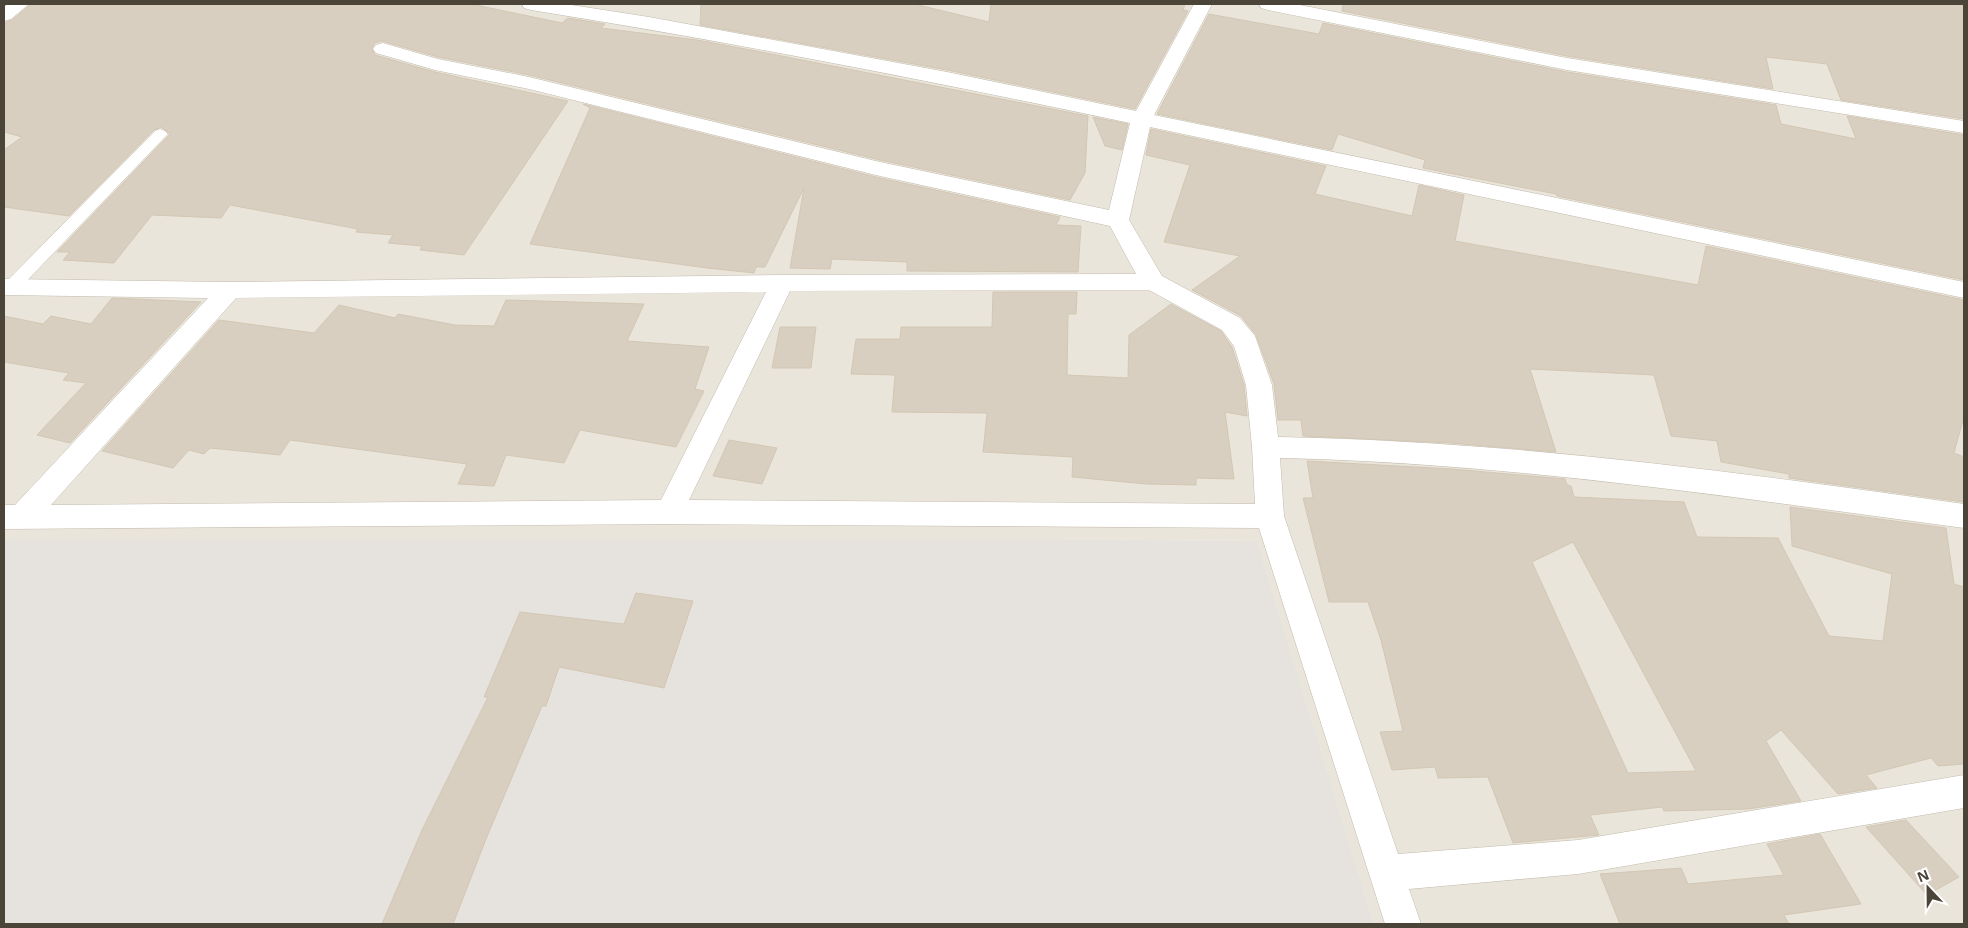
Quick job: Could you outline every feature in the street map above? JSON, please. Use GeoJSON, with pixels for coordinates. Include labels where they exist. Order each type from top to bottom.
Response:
{"type":"FeatureCollection","features":[{"type":"Feature","properties":{"kind":"street"},"geometry":{"type":"LineString","coordinates":[[4,15],[20,4]]}},
{"type":"Feature","properties":{"kind":"street"},"geometry":{"type":"LineString","coordinates":[[531,4],[649,23],[947,78],[1141,120],[1964,290]]}},
{"type":"Feature","properties":{"kind":"street"},"geometry":{"type":"LineString","coordinates":[[649,23],[658,4]]}},
{"type":"Feature","properties":{"kind":"street"},"geometry":{"type":"LineString","coordinates":[[1153,282],[1118,220],[1141,120],[1203,4]]}},
{"type":"Feature","properties":{"kind":"street"},"geometry":{"type":"LineString","coordinates":[[1268,4],[1567,64],[1964,127]]}},
{"type":"Feature","properties":{"kind":"street"},"geometry":{"type":"LineString","coordinates":[[383,49],[436,64],[530,83],[880,169],[1118,220]]}},
{"type":"Feature","properties":{"kind":"street"},"geometry":{"type":"LineString","coordinates":[[7,287],[230,290],[782,283],[1153,282],[1231,324],[1246,343],[1258,385],[1266,447],[1270,516],[1403,924]]}},
{"type":"Feature","properties":{"kind":"street"},"geometry":{"type":"LineString","coordinates":[[669,512],[782,283]]}},
{"type":"Feature","properties":{"kind":"street"},"geometry":{"type":"LineString","coordinates":[[13,517],[230,290]]}},
{"type":"Feature","properties":{"kind":"street"},"geometry":{"type":"LineString","coordinates":[[1266,447],[1378,450],[1475,457],[1716,484],[1964,516]]}},
{"type":"Feature","properties":{"kind":"street"},"geometry":{"type":"LineString","coordinates":[[13,517],[669,512],[1270,516]]}},
{"type":"Feature","properties":{"kind":"street"},"geometry":{"type":"LineString","coordinates":[[1386,873],[1578,856],[1964,792]]}},
{"type":"Feature","properties":{"kind":"lane"},"geometry":{"type":"LineString","coordinates":[[7,287],[160,134]]}},
{"type":"Feature","properties":{"kind":"shaded area"},"geometry":{"type":"Polygon","coordinates":[[[4,4],[1964,4],[1964,924],[1374,924],[1257,541],[1044,539],[4,539],[4,4]]]}},
{"type":"Feature","properties":{"kind":"shaded area"},"geometry":{"type":"Polygon","coordinates":[[[4,539],[1044,539],[1257,541],[1374,924],[4,924],[4,539]]]}},
{"type":"Feature","properties":{"kind":"building"},"geometry":{"type":"Polygon","coordinates":[[[31,4],[471,4],[562,23],[568,18],[605,24],[601,28],[697,40],[1088,116],[1085,173],[1070,200],[880,160],[529,75],[438,57],[382,41],[375,43],[372,48],[375,55],[435,72],[568,101],[464,255],[420,250],[422,246],[388,243],[393,235],[356,232],[358,229],[230,205],[221,218],[152,215],[114,263],[63,260],[70,252],[57,252],[170,134],[161,127],[154,130],[69,216],[4,207],[4,150],[22,137],[4,132],[4,23],[12,20],[31,4]]]}},
{"type":"Feature","properties":{"kind":"building"},"geometry":{"type":"Polygon","coordinates":[[[701,4],[914,4],[989,22],[991,4],[1185,4],[1183,10],[1188,11],[1135,109],[947,70],[700,25],[701,4]]]}},
{"type":"Feature","properties":{"kind":"building"},"geometry":{"type":"Polygon","coordinates":[[[1343,4],[1964,4],[1964,119],[1841,100],[1827,64],[1766,57],[1773,89],[1567,56],[1342,11],[1343,4]]]}},
{"type":"Feature","properties":{"kind":"building"},"geometry":{"type":"Polygon","coordinates":[[[1209,14],[1319,34],[1323,23],[1567,72],[1776,105],[1781,124],[1856,139],[1847,116],[1964,135],[1964,280],[1557,196],[1556,194],[1423,168],[1425,160],[1338,134],[1332,150],[1157,114],[1209,14]]]}},
{"type":"Feature","properties":{"kind":"building"},"geometry":{"type":"Polygon","coordinates":[[[583,104],[880,178],[1060,217],[1056,225],[1081,226],[1078,272],[907,271],[907,262],[832,259],[830,269],[790,268],[804,188],[765,267],[756,267],[754,273],[530,244],[590,108],[583,104]]]}},
{"type":"Feature","properties":{"kind":"building"},"geometry":{"type":"Polygon","coordinates":[[[1093,117],[1128,124],[1122,150],[1105,146],[1093,117]]]}},
{"type":"Feature","properties":{"kind":"building"},"geometry":{"type":"Polygon","coordinates":[[[1151,129],[1326,166],[1315,194],[1412,216],[1419,185],[1464,195],[1455,241],[1698,285],[1706,246],[1964,300],[1964,416],[1954,453],[1964,457],[1964,502],[1789,478],[1789,474],[1721,462],[1717,441],[1671,436],[1654,375],[1530,369],[1556,452],[1450,443],[1303,436],[1301,420],[1278,420],[1274,384],[1256,335],[1241,316],[1192,290],[1240,256],[1164,242],[1190,165],[1146,155],[1151,129]]]}},
{"type":"Feature","properties":{"kind":"building"},"geometry":{"type":"Polygon","coordinates":[[[993,292],[1077,292],[1076,314],[1068,314],[1067,375],[1128,378],[1129,335],[1171,304],[1221,331],[1232,347],[1244,385],[1247,416],[1225,412],[1234,479],[1196,478],[1196,485],[1146,484],[1072,477],[1073,457],[983,452],[987,413],[892,412],[895,375],[851,374],[856,339],[900,339],[901,327],[992,327],[993,292]]]}},
{"type":"Feature","properties":{"kind":"building"},"geometry":{"type":"Polygon","coordinates":[[[112,298],[201,302],[70,443],[37,435],[86,383],[63,380],[69,373],[4,362],[4,316],[43,324],[51,316],[91,324],[112,298]]]}},
{"type":"Feature","properties":{"kind":"building"},"geometry":{"type":"Polygon","coordinates":[[[506,300],[644,304],[627,341],[709,347],[695,389],[704,391],[676,447],[580,430],[564,463],[506,455],[494,486],[458,484],[467,464],[290,440],[280,455],[210,448],[204,454],[189,450],[173,468],[102,451],[219,320],[314,333],[339,305],[395,318],[398,314],[455,325],[494,326],[506,300]]]}},
{"type":"Feature","properties":{"kind":"building"},"geometry":{"type":"Polygon","coordinates":[[[780,327],[816,327],[811,368],[772,368],[780,327]]]}},
{"type":"Feature","properties":{"kind":"building"},"geometry":{"type":"Polygon","coordinates":[[[729,440],[777,448],[762,484],[713,476],[729,440]]]}},
{"type":"Feature","properties":{"kind":"building"},"geometry":{"type":"Polygon","coordinates":[[[1307,461],[1452,469],[1565,479],[1567,485],[1571,486],[1574,497],[1684,502],[1697,537],[1778,538],[1829,636],[1883,641],[1892,574],[1792,546],[1790,507],[1946,528],[1954,584],[1964,587],[1964,764],[1938,766],[1931,758],[1866,775],[1877,788],[1838,794],[1781,730],[1766,741],[1801,801],[1748,809],[1664,811],[1662,807],[1590,815],[1599,835],[1513,843],[1488,777],[1438,778],[1435,767],[1392,770],[1380,732],[1403,731],[1381,640],[1368,602],[1329,602],[1303,498],[1313,498],[1307,461]],[[1573,542],[1532,562],[1628,773],[1696,771],[1573,542]]]}},
{"type":"Feature","properties":{"kind":"building"},"geometry":{"type":"Polygon","coordinates":[[[636,593],[693,601],[664,688],[559,667],[546,706],[542,706],[486,839],[453,924],[382,924],[422,830],[488,697],[484,697],[520,612],[624,624],[636,593]]]}},
{"type":"Feature","properties":{"kind":"building"},"geometry":{"type":"Polygon","coordinates":[[[1906,820],[1959,877],[1927,895],[1866,827],[1906,820]]]}},
{"type":"Feature","properties":{"kind":"building"},"geometry":{"type":"Polygon","coordinates":[[[1820,834],[1861,904],[1784,915],[1789,924],[1620,924],[1600,874],[1681,868],[1688,884],[1784,875],[1767,844],[1820,834]]]}}]}
